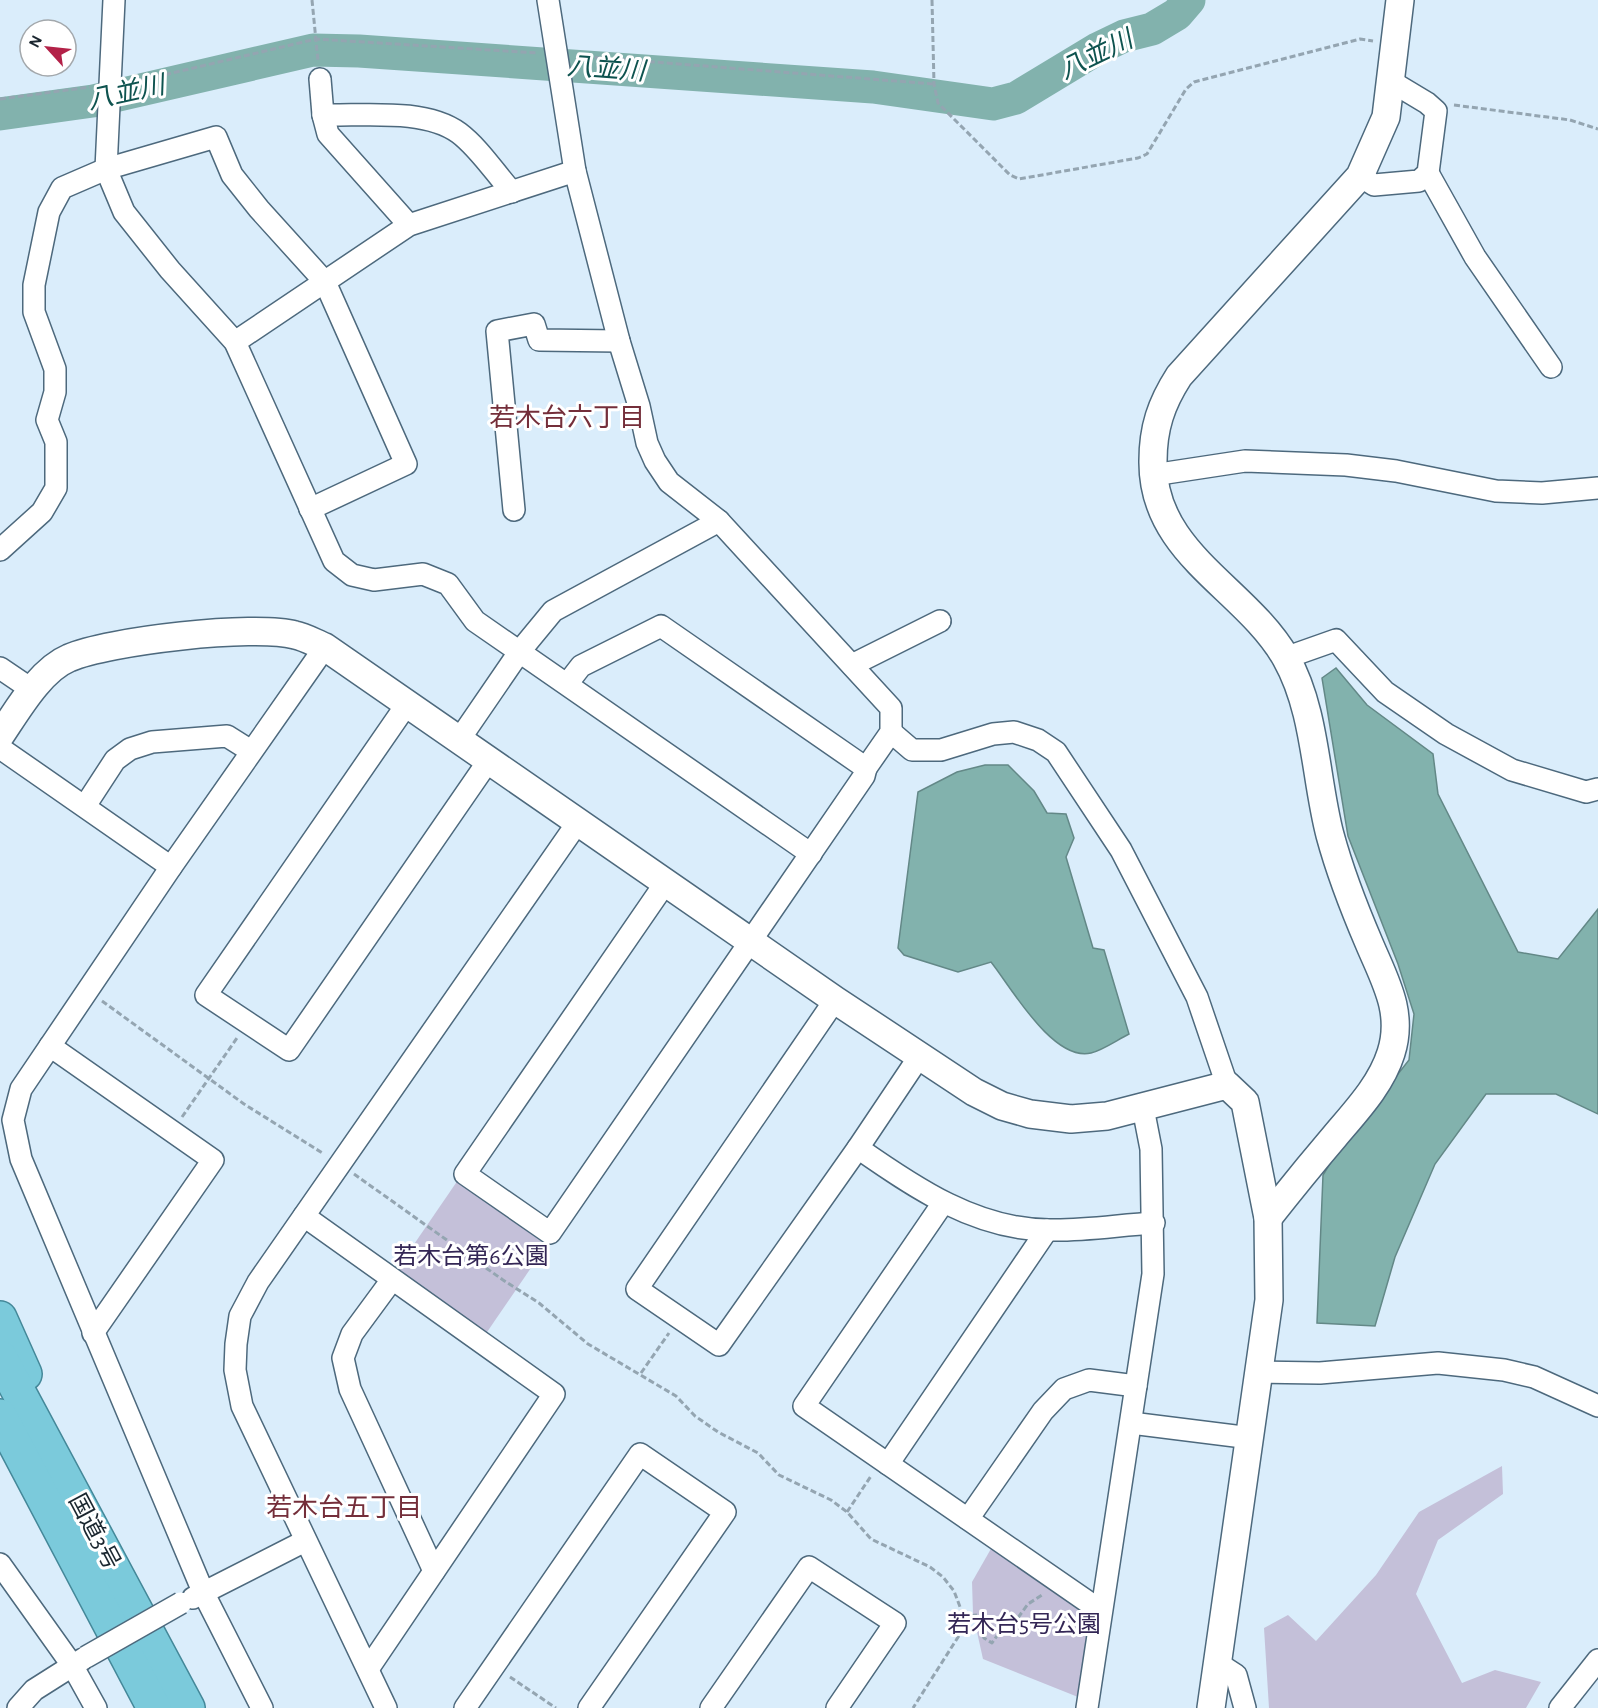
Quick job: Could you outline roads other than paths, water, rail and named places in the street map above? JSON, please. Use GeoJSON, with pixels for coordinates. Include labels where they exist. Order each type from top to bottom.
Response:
{"type":"FeatureCollection","features":[{"type":"Feature","properties":{"kind":"highway"},"geometry":{"type":"LineString","coordinates":[[0,1318],[78,1503]]}},
{"type":"Feature","properties":{"kind":"highway","name":"国道3号"},"geometry":{"type":"LineString","coordinates":[[0,1357],[188,1708]]}},
{"type":"Feature","properties":{"kind":"highway","name":"国道3号"},"geometry":{"type":"LineString","coordinates":[[0,1416],[154,1708]]}},
{"type":"Feature","properties":{"kind":"street"},"geometry":{"type":"LineString","coordinates":[[114,0],[106,169],[124,212],[170,270],[235,342],[334,561],[352,575],[374,580],[423,574],[448,584],[475,621],[810,854]]}},
{"type":"Feature","properties":{"kind":"street"},"geometry":{"type":"LineString","coordinates":[[548,0],[575,171],[619,341],[639,406],[646,443],[669,482],[719,521],[891,708],[891,732],[866,768],[864,776],[550,1233],[465,1174],[666,882]]}},
{"type":"Feature","properties":{"kind":"street"},"geometry":{"type":"LineString","coordinates":[[1268,1218],[1372,1091],[1391,1053],[1397,1013],[1358,916],[1330,834],[1298,684],[1286,657],[1259,623],[1173,533],[1157,498],[1153,475],[1153,437],[1158,415],[1179,376],[1360,176],[1386,117],[1400,0]]}},
{"type":"Feature","properties":{"kind":"street"},"geometry":{"type":"LineString","coordinates":[[320,79],[323,115],[328,134],[409,225]]}},
{"type":"Feature","properties":{"kind":"street"},"geometry":{"type":"LineString","coordinates":[[1392,82],[1436,111],[1428,173],[1475,257],[1551,367]]}},
{"type":"Feature","properties":{"kind":"street"},"geometry":{"type":"LineString","coordinates":[[323,115],[425,118],[442,122],[460,134],[512,192]]}},
{"type":"Feature","properties":{"kind":"street"},"geometry":{"type":"LineString","coordinates":[[0,550],[42,512],[56,488],[56,442],[47,420],[55,392],[55,369],[34,312],[34,285],[49,212],[62,188],[106,169],[216,137],[232,175],[259,210],[325,282],[406,464],[310,509]]}},
{"type":"Feature","properties":{"kind":"street"},"geometry":{"type":"LineString","coordinates":[[235,342],[409,225],[575,171]]}},
{"type":"Feature","properties":{"kind":"street"},"geometry":{"type":"LineString","coordinates":[[1360,176],[1374,184],[1419,181],[1428,173]]}},
{"type":"Feature","properties":{"kind":"street"},"geometry":{"type":"LineString","coordinates":[[514,510],[496,331],[534,324],[539,339],[619,341]]}},
{"type":"Feature","properties":{"kind":"street"},"geometry":{"type":"LineString","coordinates":[[1153,475],[1245,461],[1346,465],[1396,471],[1497,491],[1542,493],[1598,488]]}},
{"type":"Feature","properties":{"kind":"street"},"geometry":{"type":"LineString","coordinates":[[459,740],[520,651],[553,610],[719,521]]}},
{"type":"Feature","properties":{"kind":"street"},"geometry":{"type":"LineString","coordinates":[[852,665],[940,621]]}},
{"type":"Feature","properties":{"kind":"street"},"geometry":{"type":"LineString","coordinates":[[567,684],[581,666],[660,626],[866,768]]}},
{"type":"Feature","properties":{"kind":"street"},"geometry":{"type":"LineString","coordinates":[[0,736],[31,689],[68,658],[116,645],[258,631],[296,635],[325,647],[919,1057],[974,1092],[1002,1106],[1030,1114],[1071,1119],[1107,1116],[1227,1085]]}},
{"type":"Feature","properties":{"kind":"street"},"geometry":{"type":"LineString","coordinates":[[1286,657],[1336,640],[1385,692],[1446,734],[1512,770],[1586,792],[1598,789]]}},
{"type":"Feature","properties":{"kind":"street"},"geometry":{"type":"LineString","coordinates":[[262,1708],[204,1594],[93,1333],[21,1159],[13,1120],[21,1089],[171,867],[325,647]]}},
{"type":"Feature","properties":{"kind":"street"},"geometry":{"type":"LineString","coordinates":[[0,668],[31,689]]}},
{"type":"Feature","properties":{"kind":"street"},"geometry":{"type":"LineString","coordinates":[[407,704],[206,995],[289,1050],[489,760]]}},
{"type":"Feature","properties":{"kind":"street"},"geometry":{"type":"LineString","coordinates":[[891,732],[912,750],[941,750],[993,734],[1014,732],[1038,740],[1056,752],[1120,850],[1197,997],[1227,1085],[1245,1102],[1268,1218],[1269,1300],[1261,1372],[1211,1708]]}},
{"type":"Feature","properties":{"kind":"street"},"geometry":{"type":"LineString","coordinates":[[85,806],[115,760],[130,749],[152,742],[227,736],[251,751]]}},
{"type":"Feature","properties":{"kind":"street"},"geometry":{"type":"LineString","coordinates":[[0,748],[171,867]]}},
{"type":"Feature","properties":{"kind":"street"},"geometry":{"type":"LineString","coordinates":[[386,1708],[242,1406],[235,1370],[240,1316],[258,1282],[578,822]]}},
{"type":"Feature","properties":{"kind":"street"},"geometry":{"type":"LineString","coordinates":[[835,1000],[637,1289],[679,1319],[719,1345],[858,1148],[919,1057]]}},
{"type":"Feature","properties":{"kind":"street"},"geometry":{"type":"LineString","coordinates":[[50,1046],[213,1160],[93,1333]]}},
{"type":"Feature","properties":{"kind":"street"},"geometry":{"type":"LineString","coordinates":[[1087,1708],[1153,1274],[1154,1223],[1151,1149],[1143,1108]]}},
{"type":"Feature","properties":{"kind":"street"},"geometry":{"type":"LineString","coordinates":[[858,1148],[911,1186],[943,1203],[991,1221],[1047,1230],[1154,1223]]}},
{"type":"Feature","properties":{"kind":"street"},"geometry":{"type":"LineString","coordinates":[[943,1203],[804,1406],[1101,1611]]}},
{"type":"Feature","properties":{"kind":"street"},"geometry":{"type":"LineString","coordinates":[[304,1216],[391,1281],[554,1394],[368,1669]]}},
{"type":"Feature","properties":{"kind":"street"},"geometry":{"type":"LineString","coordinates":[[885,1462],[1047,1230]]}},
{"type":"Feature","properties":{"kind":"street"},"geometry":{"type":"LineString","coordinates":[[391,1281],[352,1334],[343,1358],[350,1389],[434,1571]]}},
{"type":"Feature","properties":{"kind":"street"},"geometry":{"type":"LineString","coordinates":[[1261,1372],[1320,1373],[1437,1364],[1504,1370],[1534,1377],[1598,1406]]}},
{"type":"Feature","properties":{"kind":"street"},"geometry":{"type":"LineString","coordinates":[[968,1519],[1043,1411],[1064,1389],[1089,1380],[1136,1386]]}},
{"type":"Feature","properties":{"kind":"street"},"geometry":{"type":"LineString","coordinates":[[1131,1423],[1251,1438]]}},
{"type":"Feature","properties":{"kind":"street"},"geometry":{"type":"LineString","coordinates":[[465,1708],[640,1454],[724,1512],[589,1708]]}},
{"type":"Feature","properties":{"kind":"street"},"geometry":{"type":"LineString","coordinates":[[18,1708],[34,1690],[79,1661],[181,1603],[204,1594],[305,1541]]}},
{"type":"Feature","properties":{"kind":"street"},"geometry":{"type":"LineString","coordinates":[[0,1564],[79,1661],[96,1708]]}},
{"type":"Feature","properties":{"kind":"street"},"geometry":{"type":"LineString","coordinates":[[711,1708],[809,1568],[895,1623],[837,1708]]}},
{"type":"Feature","properties":{"kind":"street"},"geometry":{"type":"LineString","coordinates":[[1560,1708],[1598,1660]]}},
{"type":"Feature","properties":{"kind":"street"},"geometry":{"type":"LineString","coordinates":[[1219,1664],[1236,1675],[1245,1708]]}},
{"type":"Feature","properties":{"kind":"waterway","name":"八並川"},"geometry":{"type":"LineString","coordinates":[[0,114],[93,101],[313,50],[359,51],[873,87],[993,104],[1016,98],[1097,49],[1124,36],[1152,29],[1177,14],[1189,0]]}},
{"type":"Feature","properties":{"kind":"district","name":"若木台六丁目"},"geometry":{"type":"Point","coordinates":[567,418]}},
{"type":"Feature","properties":{"kind":"district","name":"若木台五丁目"},"geometry":{"type":"Point","coordinates":[344,1508]}},
{"type":"Feature","properties":{"kind":"park label","name":"若木台第6公園"},"geometry":{"type":"Point","coordinates":[471,1257]}},
{"type":"Feature","properties":{"kind":"park label","name":"若木台5号公園"},"geometry":{"type":"Point","coordinates":[1024,1625]}}]}
